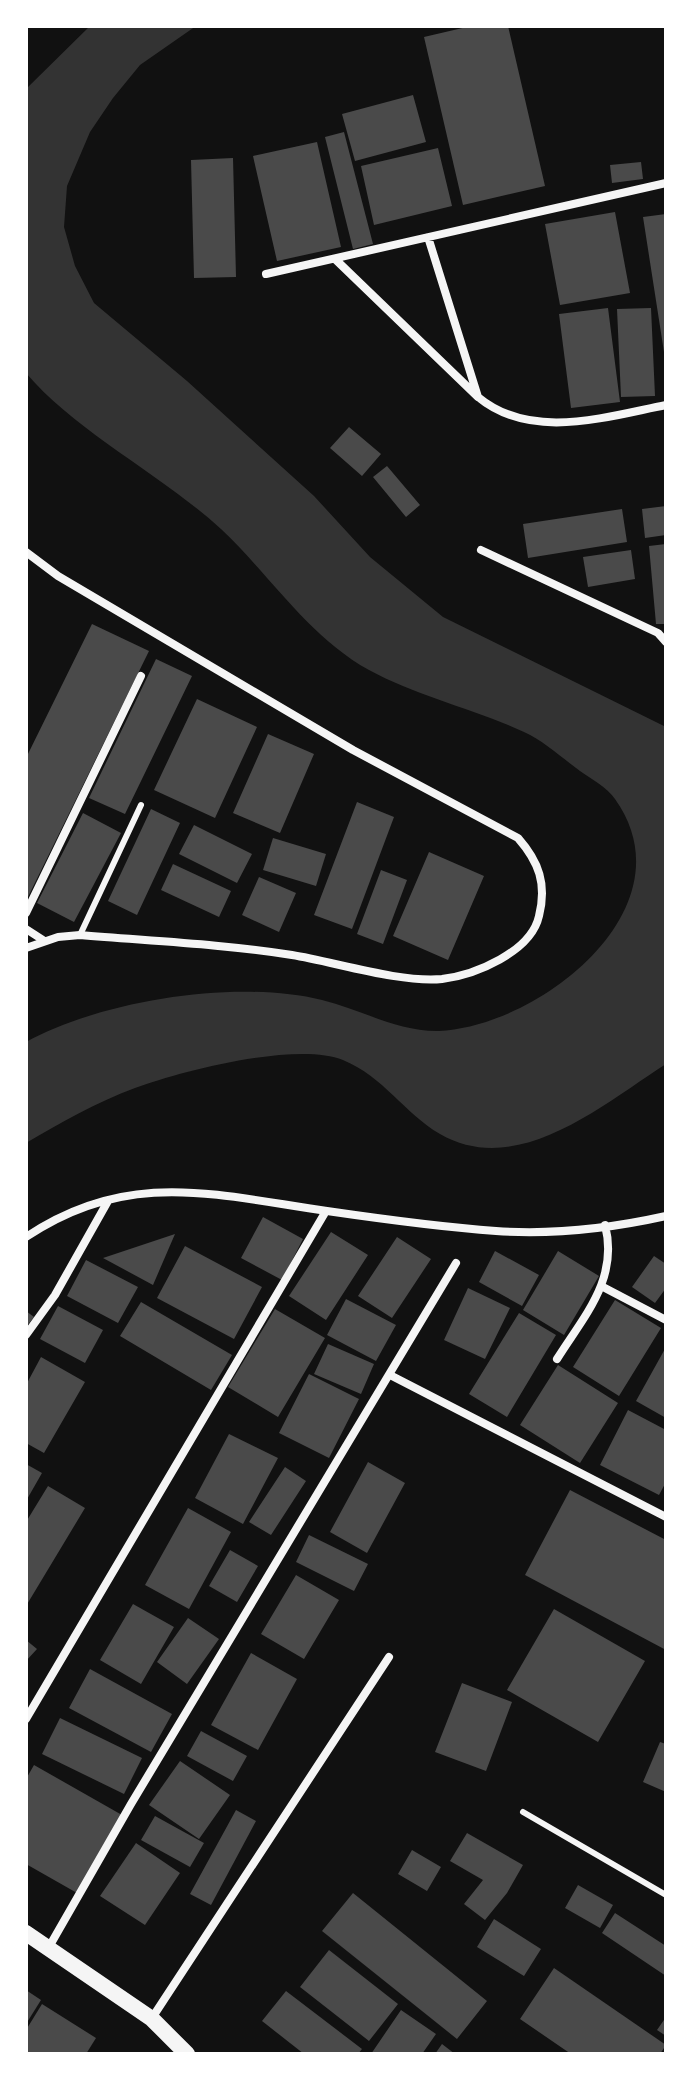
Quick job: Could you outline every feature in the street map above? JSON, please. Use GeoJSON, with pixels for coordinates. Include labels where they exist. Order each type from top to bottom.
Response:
{"type":"FeatureCollection","features":[{"type":"Feature","properties":{"kind":"main road"},"geometry":{"type":"LineString","coordinates":[[26,1933],[152,2019],[187,2054]]}},
{"type":"Feature","properties":{"kind":"street"},"geometry":{"type":"LineString","coordinates":[[266,274],[666,183]]}},
{"type":"Feature","properties":{"kind":"street"},"geometry":{"type":"LineString","coordinates":[[428,237],[478,397]]}},
{"type":"Feature","properties":{"kind":"street"},"geometry":{"type":"LineString","coordinates":[[335,259],[496,413],[524,421],[575,422],[666,405]]}},
{"type":"Feature","properties":{"kind":"street"},"geometry":{"type":"LineString","coordinates":[[481,550],[662,633],[666,642]]}},
{"type":"Feature","properties":{"kind":"street"},"geometry":{"type":"LineString","coordinates":[[26,552],[58,576],[353,750],[518,838],[535,857],[542,878],[543,898],[538,921],[522,942],[477,969],[438,979],[261,951],[80,935],[43,940],[26,948]]}},
{"type":"Feature","properties":{"kind":"street"},"geometry":{"type":"LineString","coordinates":[[26,913],[141,676]]}},
{"type":"Feature","properties":{"kind":"street"},"geometry":{"type":"LineString","coordinates":[[26,929],[43,940]]}},
{"type":"Feature","properties":{"kind":"street"},"geometry":{"type":"LineString","coordinates":[[26,1237],[68,1213],[108,1200],[183,1190],[497,1231],[550,1232],[666,1216]]}},
{"type":"Feature","properties":{"kind":"street"},"geometry":{"type":"LineString","coordinates":[[26,1335],[55,1295],[108,1200]]}},
{"type":"Feature","properties":{"kind":"street"},"geometry":{"type":"LineString","coordinates":[[26,1719],[326,1211]]}},
{"type":"Feature","properties":{"kind":"street"},"geometry":{"type":"LineString","coordinates":[[557,1359],[603,1287],[610,1244],[605,1225]]}},
{"type":"Feature","properties":{"kind":"street"},"geometry":{"type":"LineString","coordinates":[[49,1947],[131,1804],[456,1263]]}},
{"type":"Feature","properties":{"kind":"street"},"geometry":{"type":"LineString","coordinates":[[603,1287],[666,1320]]}},
{"type":"Feature","properties":{"kind":"street"},"geometry":{"type":"LineString","coordinates":[[390,1375],[666,1517]]}},
{"type":"Feature","properties":{"kind":"street"},"geometry":{"type":"LineString","coordinates":[[152,2019],[389,1657]]}},
{"type":"Feature","properties":{"kind":"lane"},"geometry":{"type":"LineString","coordinates":[[80,935],[141,805]]}},
{"type":"Feature","properties":{"kind":"lane"},"geometry":{"type":"LineString","coordinates":[[523,1812],[666,1895]]}},
{"type":"Feature","properties":{"kind":"shaded area"},"geometry":{"type":"Polygon","coordinates":[[[90,26],[196,26],[140,65],[113,98],[90,132],[67,186],[64,227],[75,266],[94,303],[187,381],[314,496],[370,557],[443,617],[666,727],[666,1064],[559,1131],[529,1142],[499,1148],[470,1146],[427,1125],[357,1067],[323,1055],[298,1054],[239,1060],[155,1081],[93,1106],[26,1143],[26,1042],[57,1027],[131,1005],[171,997],[250,992],[322,1000],[409,1028],[439,1031],[479,1024],[520,1008],[560,984],[594,954],[620,919],[634,880],[634,840],[615,799],[603,787],[531,736],[387,679],[347,656],[308,622],[221,529],[69,415],[26,373],[26,89],[90,26]]]}},
{"type":"Feature","properties":{"kind":"building"},"geometry":{"type":"Polygon","coordinates":[[[471,26],[508,26],[545,186],[463,205],[424,37],[471,26]]]}},
{"type":"Feature","properties":{"kind":"building"},"geometry":{"type":"Polygon","coordinates":[[[413,95],[426,142],[355,161],[342,114],[413,95]]]}},
{"type":"Feature","properties":{"kind":"building"},"geometry":{"type":"Polygon","coordinates":[[[344,132],[373,244],[353,249],[325,137],[344,132]]]}},
{"type":"Feature","properties":{"kind":"building"},"geometry":{"type":"Polygon","coordinates":[[[317,142],[341,247],[277,261],[253,156],[317,142]]]}},
{"type":"Feature","properties":{"kind":"building"},"geometry":{"type":"Polygon","coordinates":[[[438,148],[452,206],[374,225],[361,166],[438,148]]]}},
{"type":"Feature","properties":{"kind":"building"},"geometry":{"type":"Polygon","coordinates":[[[233,158],[236,277],[194,278],[191,160],[233,158]]]}},
{"type":"Feature","properties":{"kind":"building"},"geometry":{"type":"Polygon","coordinates":[[[641,162],[643,179],[612,183],[610,165],[641,162]]]}},
{"type":"Feature","properties":{"kind":"building"},"geometry":{"type":"Polygon","coordinates":[[[615,212],[630,293],[560,305],[545,224],[615,212]]]}},
{"type":"Feature","properties":{"kind":"building"},"geometry":{"type":"Polygon","coordinates":[[[666,214],[666,352],[664,352],[643,217],[666,214]]]}},
{"type":"Feature","properties":{"kind":"building"},"geometry":{"type":"Polygon","coordinates":[[[608,308],[620,402],[571,408],[559,314],[608,308]]]}},
{"type":"Feature","properties":{"kind":"building"},"geometry":{"type":"Polygon","coordinates":[[[651,308],[655,396],[621,397],[617,309],[651,308]]]}},
{"type":"Feature","properties":{"kind":"building"},"geometry":{"type":"Polygon","coordinates":[[[349,427],[381,454],[362,476],[330,448],[349,427]]]}},
{"type":"Feature","properties":{"kind":"building"},"geometry":{"type":"Polygon","coordinates":[[[387,466],[420,505],[406,517],[373,477],[387,466]]]}},
{"type":"Feature","properties":{"kind":"building"},"geometry":{"type":"Polygon","coordinates":[[[666,506],[666,535],[645,538],[642,509],[666,506]]]}},
{"type":"Feature","properties":{"kind":"building"},"geometry":{"type":"Polygon","coordinates":[[[622,509],[627,542],[528,558],[523,524],[622,509]]]}},
{"type":"Feature","properties":{"kind":"building"},"geometry":{"type":"Polygon","coordinates":[[[666,544],[666,624],[656,624],[649,546],[666,544]]]}},
{"type":"Feature","properties":{"kind":"building"},"geometry":{"type":"Polygon","coordinates":[[[631,550],[635,579],[588,587],[583,557],[631,550]]]}},
{"type":"Feature","properties":{"kind":"building"},"geometry":{"type":"Polygon","coordinates":[[[92,624],[149,651],[26,901],[26,758],[92,624]]]}},
{"type":"Feature","properties":{"kind":"building"},"geometry":{"type":"Polygon","coordinates":[[[156,659],[192,676],[125,814],[89,798],[156,659]]]}},
{"type":"Feature","properties":{"kind":"building"},"geometry":{"type":"Polygon","coordinates":[[[197,699],[257,727],[215,818],[154,790],[197,699]]]}},
{"type":"Feature","properties":{"kind":"building"},"geometry":{"type":"Polygon","coordinates":[[[268,734],[314,754],[280,833],[233,813],[268,734]]]}},
{"type":"Feature","properties":{"kind":"building"},"geometry":{"type":"Polygon","coordinates":[[[357,802],[394,817],[352,929],[314,915],[357,802]]]}},
{"type":"Feature","properties":{"kind":"building"},"geometry":{"type":"Polygon","coordinates":[[[151,809],[180,823],[137,915],[108,901],[151,809]]]}},
{"type":"Feature","properties":{"kind":"building"},"geometry":{"type":"Polygon","coordinates":[[[83,813],[121,833],[74,922],[37,903],[83,813]]]}},
{"type":"Feature","properties":{"kind":"building"},"geometry":{"type":"Polygon","coordinates":[[[194,825],[252,854],[237,883],[179,854],[194,825]]]}},
{"type":"Feature","properties":{"kind":"building"},"geometry":{"type":"Polygon","coordinates":[[[273,838],[326,854],[316,886],[263,870],[273,838]]]}},
{"type":"Feature","properties":{"kind":"building"},"geometry":{"type":"Polygon","coordinates":[[[429,852],[484,876],[448,960],[393,936],[429,852]]]}},
{"type":"Feature","properties":{"kind":"building"},"geometry":{"type":"Polygon","coordinates":[[[173,864],[231,891],[219,917],[161,890],[173,864]]]}},
{"type":"Feature","properties":{"kind":"building"},"geometry":{"type":"Polygon","coordinates":[[[381,870],[407,880],[383,944],[357,934],[381,870]]]}},
{"type":"Feature","properties":{"kind":"building"},"geometry":{"type":"Polygon","coordinates":[[[259,877],[296,893],[279,932],[242,915],[259,877]]]}},
{"type":"Feature","properties":{"kind":"building"},"geometry":{"type":"Polygon","coordinates":[[[263,1217],[303,1239],[282,1280],[241,1258],[263,1217]]]}},
{"type":"Feature","properties":{"kind":"building"},"geometry":{"type":"Polygon","coordinates":[[[331,1232],[368,1255],[326,1320],[289,1296],[331,1232]]]}},
{"type":"Feature","properties":{"kind":"building"},"geometry":{"type":"Polygon","coordinates":[[[175,1234],[153,1285],[103,1258],[175,1234]]]}},
{"type":"Feature","properties":{"kind":"building"},"geometry":{"type":"Polygon","coordinates":[[[397,1237],[431,1259],[392,1318],[358,1296],[397,1237]]]}},
{"type":"Feature","properties":{"kind":"building"},"geometry":{"type":"Polygon","coordinates":[[[185,1246],[262,1287],[234,1339],[157,1298],[185,1246]]]}},
{"type":"Feature","properties":{"kind":"building"},"geometry":{"type":"Polygon","coordinates":[[[495,1251],[539,1275],[522,1306],[479,1282],[495,1251]]]}},
{"type":"Feature","properties":{"kind":"building"},"geometry":{"type":"Polygon","coordinates":[[[558,1251],[599,1276],[564,1335],[523,1310],[558,1251]]]}},
{"type":"Feature","properties":{"kind":"building"},"geometry":{"type":"Polygon","coordinates":[[[654,1256],[666,1264],[666,1288],[655,1303],[632,1287],[654,1256]]]}},
{"type":"Feature","properties":{"kind":"building"},"geometry":{"type":"Polygon","coordinates":[[[86,1260],[138,1287],[118,1323],[67,1296],[86,1260]]]}},
{"type":"Feature","properties":{"kind":"building"},"geometry":{"type":"Polygon","coordinates":[[[468,1288],[510,1308],[485,1359],[444,1340],[468,1288]]]}},
{"type":"Feature","properties":{"kind":"building"},"geometry":{"type":"Polygon","coordinates":[[[346,1299],[396,1325],[376,1361],[327,1335],[346,1299]]]}},
{"type":"Feature","properties":{"kind":"building"},"geometry":{"type":"Polygon","coordinates":[[[615,1300],[661,1328],[619,1396],[573,1367],[615,1300]]]}},
{"type":"Feature","properties":{"kind":"building"},"geometry":{"type":"Polygon","coordinates":[[[141,1302],[232,1355],[211,1390],[120,1336],[141,1302]]]}},
{"type":"Feature","properties":{"kind":"building"},"geometry":{"type":"Polygon","coordinates":[[[58,1306],[103,1330],[85,1363],[40,1339],[58,1306]]]}},
{"type":"Feature","properties":{"kind":"building"},"geometry":{"type":"Polygon","coordinates":[[[275,1309],[325,1338],[278,1417],[228,1387],[275,1309]]]}},
{"type":"Feature","properties":{"kind":"building"},"geometry":{"type":"Polygon","coordinates":[[[26,1311],[34,1317],[26,1327],[26,1311]]]}},
{"type":"Feature","properties":{"kind":"building"},"geometry":{"type":"Polygon","coordinates":[[[519,1313],[556,1335],[507,1417],[469,1394],[519,1313]]]}},
{"type":"Feature","properties":{"kind":"building"},"geometry":{"type":"Polygon","coordinates":[[[328,1344],[374,1364],[361,1394],[314,1374],[328,1344]]]}},
{"type":"Feature","properties":{"kind":"building"},"geometry":{"type":"Polygon","coordinates":[[[666,1347],[666,1418],[636,1401],[666,1347]]]}},
{"type":"Feature","properties":{"kind":"building"},"geometry":{"type":"Polygon","coordinates":[[[41,1357],[85,1382],[44,1453],[26,1443],[26,1385],[41,1357]]]}},
{"type":"Feature","properties":{"kind":"building"},"geometry":{"type":"Polygon","coordinates":[[[558,1365],[618,1403],[580,1463],[520,1425],[558,1365]]]}},
{"type":"Feature","properties":{"kind":"building"},"geometry":{"type":"Polygon","coordinates":[[[309,1374],[359,1399],[329,1458],[279,1433],[309,1374]]]}},
{"type":"Feature","properties":{"kind":"building"},"geometry":{"type":"Polygon","coordinates":[[[628,1410],[666,1430],[666,1482],[659,1495],[600,1465],[628,1410]]]}},
{"type":"Feature","properties":{"kind":"building"},"geometry":{"type":"Polygon","coordinates":[[[229,1434],[278,1458],[243,1524],[195,1498],[229,1434]]]}},
{"type":"Feature","properties":{"kind":"building"},"geometry":{"type":"Polygon","coordinates":[[[368,1462],[405,1483],[367,1553],[330,1532],[368,1462]]]}},
{"type":"Feature","properties":{"kind":"building"},"geometry":{"type":"Polygon","coordinates":[[[26,1464],[42,1473],[26,1501],[26,1464]]]}},
{"type":"Feature","properties":{"kind":"building"},"geometry":{"type":"Polygon","coordinates":[[[285,1467],[306,1481],[271,1535],[249,1522],[285,1467]]]}},
{"type":"Feature","properties":{"kind":"building"},"geometry":{"type":"Polygon","coordinates":[[[48,1486],[85,1508],[26,1606],[26,1522],[48,1486]]]}},
{"type":"Feature","properties":{"kind":"building"},"geometry":{"type":"Polygon","coordinates":[[[570,1490],[666,1540],[666,1650],[525,1575],[570,1490]]]}},
{"type":"Feature","properties":{"kind":"building"},"geometry":{"type":"Polygon","coordinates":[[[188,1508],[231,1532],[189,1609],[145,1585],[188,1508]]]}},
{"type":"Feature","properties":{"kind":"building"},"geometry":{"type":"Polygon","coordinates":[[[309,1535],[368,1564],[354,1591],[296,1562],[309,1535]]]}},
{"type":"Feature","properties":{"kind":"building"},"geometry":{"type":"Polygon","coordinates":[[[230,1550],[258,1566],[237,1602],[209,1586],[230,1550]]]}},
{"type":"Feature","properties":{"kind":"building"},"geometry":{"type":"Polygon","coordinates":[[[296,1575],[339,1600],[304,1659],[261,1634],[296,1575]]]}},
{"type":"Feature","properties":{"kind":"building"},"geometry":{"type":"Polygon","coordinates":[[[133,1604],[174,1627],[141,1684],[100,1660],[133,1604]]]}},
{"type":"Feature","properties":{"kind":"building"},"geometry":{"type":"Polygon","coordinates":[[[554,1609],[645,1661],[598,1742],[507,1690],[554,1609]]]}},
{"type":"Feature","properties":{"kind":"building"},"geometry":{"type":"Polygon","coordinates":[[[188,1618],[219,1639],[187,1684],[157,1662],[188,1618]]]}},
{"type":"Feature","properties":{"kind":"building"},"geometry":{"type":"Polygon","coordinates":[[[26,1640],[37,1649],[26,1661],[26,1640]]]}},
{"type":"Feature","properties":{"kind":"building"},"geometry":{"type":"Polygon","coordinates":[[[251,1653],[297,1679],[258,1750],[211,1725],[251,1653]]]}},
{"type":"Feature","properties":{"kind":"building"},"geometry":{"type":"Polygon","coordinates":[[[90,1669],[172,1714],[151,1752],[69,1708],[90,1669]]]}},
{"type":"Feature","properties":{"kind":"building"},"geometry":{"type":"Polygon","coordinates":[[[462,1683],[512,1702],[486,1771],[435,1752],[462,1683]]]}},
{"type":"Feature","properties":{"kind":"building"},"geometry":{"type":"Polygon","coordinates":[[[60,1718],[142,1758],[124,1794],[42,1754],[60,1718]]]}},
{"type":"Feature","properties":{"kind":"building"},"geometry":{"type":"Polygon","coordinates":[[[201,1731],[247,1756],[233,1781],[187,1756],[201,1731]]]}},
{"type":"Feature","properties":{"kind":"building"},"geometry":{"type":"Polygon","coordinates":[[[660,1742],[666,1744],[666,1792],[643,1782],[660,1742]]]}},
{"type":"Feature","properties":{"kind":"building"},"geometry":{"type":"Polygon","coordinates":[[[180,1761],[230,1795],[199,1839],[149,1805],[180,1761]]]}},
{"type":"Feature","properties":{"kind":"building"},"geometry":{"type":"Polygon","coordinates":[[[34,1765],[122,1815],[77,1893],[26,1864],[26,1779],[34,1765]]]}},
{"type":"Feature","properties":{"kind":"building"},"geometry":{"type":"Polygon","coordinates":[[[236,1810],[256,1821],[211,1905],[190,1894],[236,1810]]]}},
{"type":"Feature","properties":{"kind":"building"},"geometry":{"type":"Polygon","coordinates":[[[155,1816],[204,1843],[190,1867],[141,1840],[155,1816]]]}},
{"type":"Feature","properties":{"kind":"building"},"geometry":{"type":"Polygon","coordinates":[[[467,1833],[523,1865],[507,1893],[485,1920],[464,1904],[483,1880],[450,1861],[467,1833]]]}},
{"type":"Feature","properties":{"kind":"building"},"geometry":{"type":"Polygon","coordinates":[[[136,1843],[180,1873],[145,1925],[100,1896],[136,1843]]]}},
{"type":"Feature","properties":{"kind":"building"},"geometry":{"type":"Polygon","coordinates":[[[412,1850],[441,1867],[427,1891],[398,1874],[412,1850]]]}},
{"type":"Feature","properties":{"kind":"building"},"geometry":{"type":"Polygon","coordinates":[[[578,1885],[613,1905],[600,1928],[565,1908],[578,1885]]]}},
{"type":"Feature","properties":{"kind":"building"},"geometry":{"type":"Polygon","coordinates":[[[353,1893],[487,2001],[457,2039],[322,1931],[353,1893]]]}},
{"type":"Feature","properties":{"kind":"building"},"geometry":{"type":"Polygon","coordinates":[[[615,1913],[666,1946],[666,1976],[602,1933],[615,1913]]]}},
{"type":"Feature","properties":{"kind":"building"},"geometry":{"type":"Polygon","coordinates":[[[494,1919],[541,1949],[524,1976],[477,1947],[494,1919]]]}},
{"type":"Feature","properties":{"kind":"building"},"geometry":{"type":"Polygon","coordinates":[[[329,1950],[398,2004],[369,2041],[300,1987],[329,1950]]]}},
{"type":"Feature","properties":{"kind":"building"},"geometry":{"type":"Polygon","coordinates":[[[554,1968],[666,2045],[660,2054],[571,2054],[520,2019],[554,1968]]]}},
{"type":"Feature","properties":{"kind":"building"},"geometry":{"type":"Polygon","coordinates":[[[26,1990],[41,2000],[26,2024],[26,1990]]]}},
{"type":"Feature","properties":{"kind":"building"},"geometry":{"type":"Polygon","coordinates":[[[286,1991],[362,2049],[358,2054],[304,2054],[262,2021],[286,1991]]]}},
{"type":"Feature","properties":{"kind":"building"},"geometry":{"type":"Polygon","coordinates":[[[42,2004],[96,2038],[86,2054],[26,2054],[26,2030],[42,2004]]]}},
{"type":"Feature","properties":{"kind":"building"},"geometry":{"type":"Polygon","coordinates":[[[401,2010],[436,2034],[422,2054],[371,2054],[401,2010]]]}},
{"type":"Feature","properties":{"kind":"building"},"geometry":{"type":"Polygon","coordinates":[[[666,2017],[666,2036],[657,2030],[666,2017]]]}},
{"type":"Feature","properties":{"kind":"building"},"geometry":{"type":"Polygon","coordinates":[[[442,2044],[455,2054],[435,2054],[442,2044]]]}}]}
